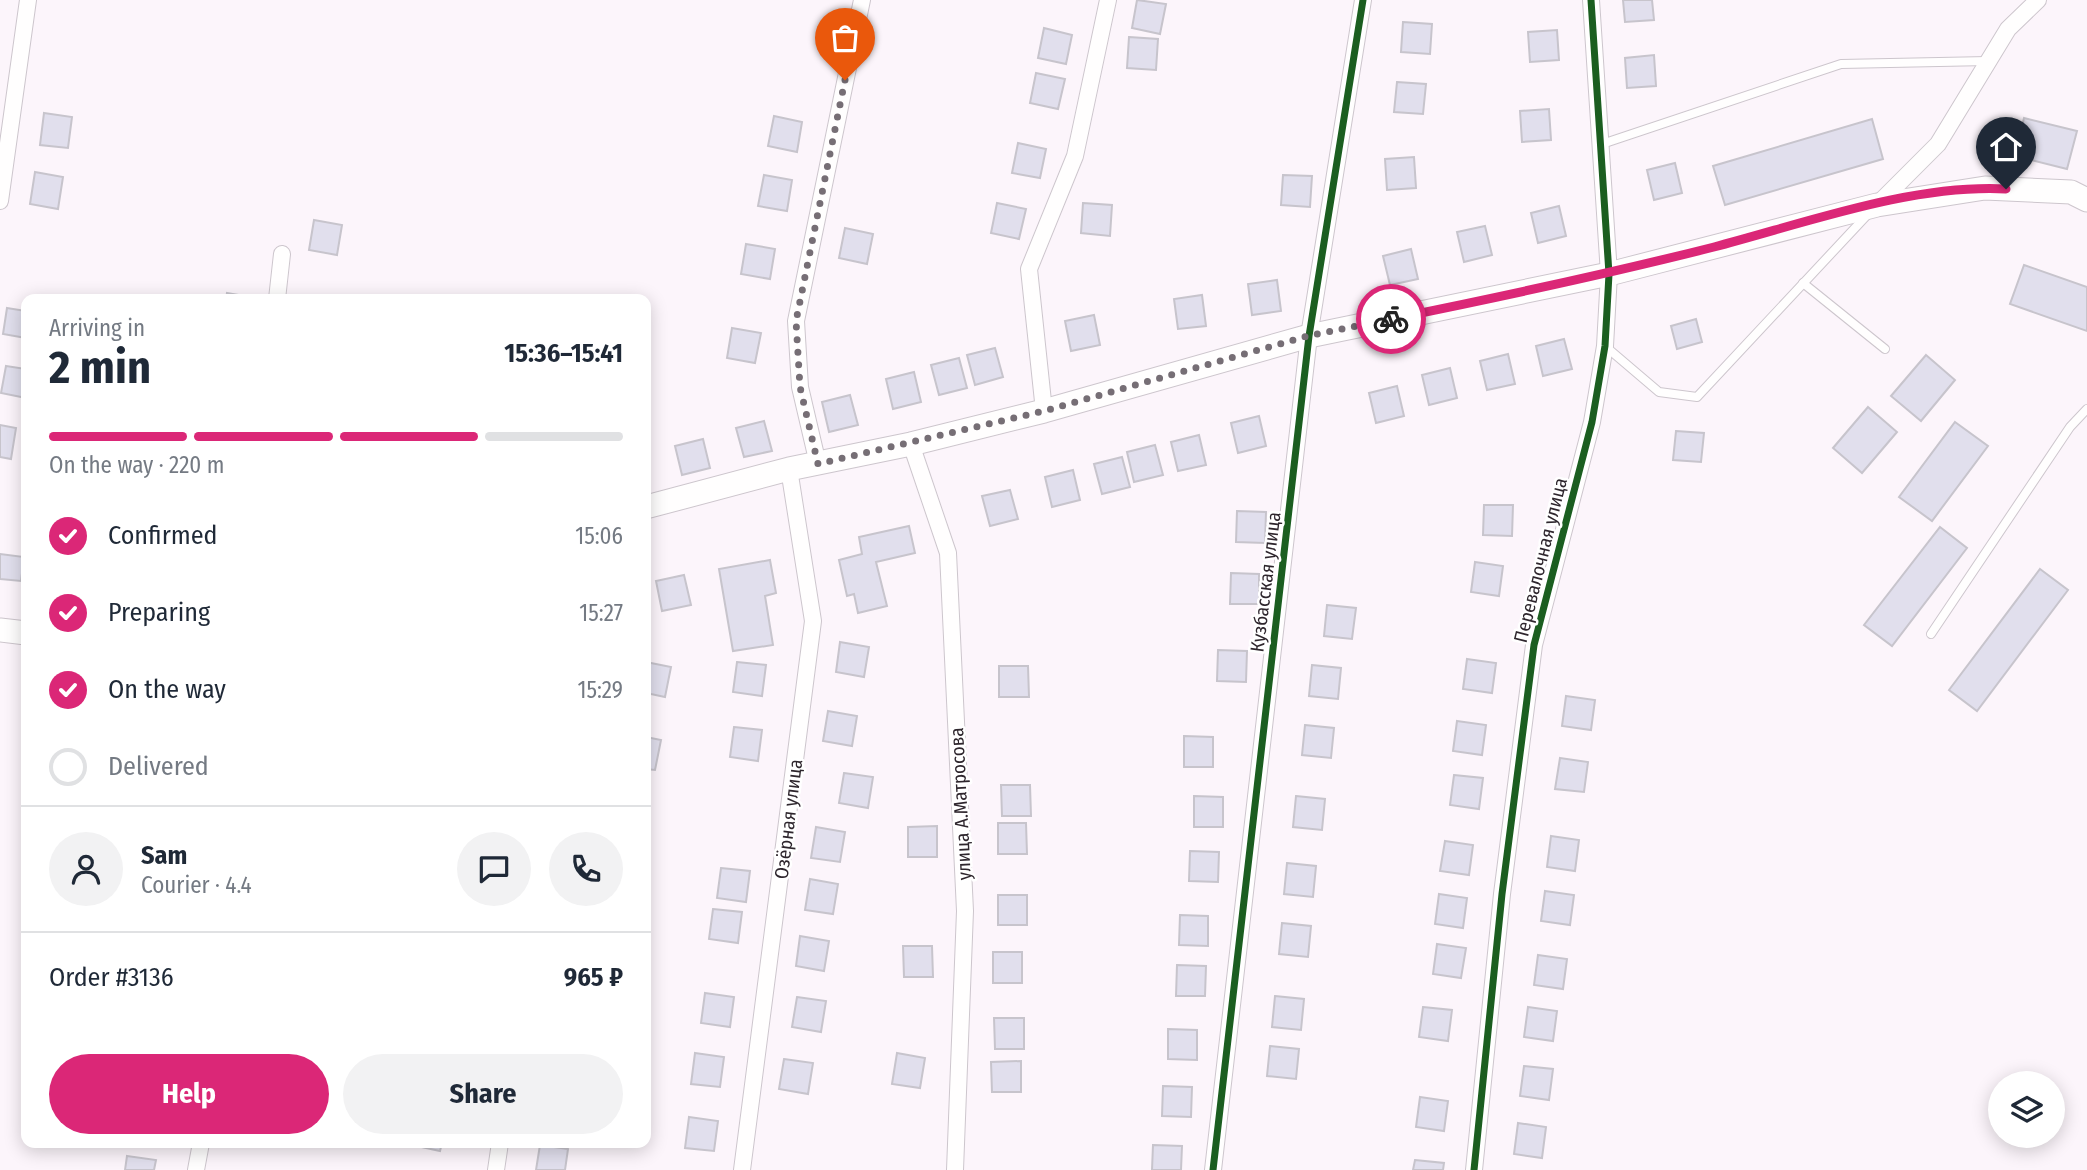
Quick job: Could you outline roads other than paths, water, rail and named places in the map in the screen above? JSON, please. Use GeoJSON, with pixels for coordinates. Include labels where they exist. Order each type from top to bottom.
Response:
{"type":"FeatureCollection","features":[{"type":"Feature","properties":{"kind":"main road"},"geometry":{"type":"LineString","coordinates":[[651,506],[789,469],[911,444],[1044,411],[1308,336],[1609,274],[1877,205],[1985,188],[2071,192],[2087,200]]}},
{"type":"Feature","properties":{"kind":"main road"},"geometry":{"type":"LineString","coordinates":[[0,630],[21,632]]}},
{"type":"Feature","properties":{"kind":"street"},"geometry":{"type":"LineString","coordinates":[[0,201],[28,0]]}},
{"type":"Feature","properties":{"kind":"street"},"geometry":{"type":"LineString","coordinates":[[818,464],[800,387],[796,321],[862,0]]}},
{"type":"Feature","properties":{"kind":"street"},"geometry":{"type":"LineString","coordinates":[[1044,411],[1029,269],[1075,156],[1108,0]]}},
{"type":"Feature","properties":{"kind":"street","name":"Кузбасская улица"},"geometry":{"type":"LineString","coordinates":[[1213,1170],[1308,336],[1363,0]]}},
{"type":"Feature","properties":{"kind":"street","name":"Перевалочная улица"},"geometry":{"type":"LineString","coordinates":[[1474,1170],[1502,894],[1534,645],[1592,422],[1605,346],[1609,274],[1591,0]]}},
{"type":"Feature","properties":{"kind":"street"},"geometry":{"type":"LineString","coordinates":[[1877,205],[1938,144],[2008,29],[2038,0]]}},
{"type":"Feature","properties":{"kind":"street"},"geometry":{"type":"LineString","coordinates":[[278,294],[282,254]]}},
{"type":"Feature","properties":{"kind":"street","name":"улица А.Матросова"},"geometry":{"type":"LineString","coordinates":[[911,444],[948,553],[965,911],[955,1170]]}},
{"type":"Feature","properties":{"kind":"street","name":"Озёрная улица"},"geometry":{"type":"LineString","coordinates":[[742,1170],[813,621],[789,469]]}},
{"type":"Feature","properties":{"kind":"street"},"geometry":{"type":"LineString","coordinates":[[196,1170],[200,1148]]}},
{"type":"Feature","properties":{"kind":"street"},"geometry":{"type":"LineString","coordinates":[[496,1170],[499,1148]]}},
{"type":"Feature","properties":{"kind":"lane"},"geometry":{"type":"LineString","coordinates":[[1599,145],[1842,64],[1989,61]]}},
{"type":"Feature","properties":{"kind":"lane"},"geometry":{"type":"LineString","coordinates":[[1605,346],[1659,392],[1697,397],[1877,205]]}},
{"type":"Feature","properties":{"kind":"lane"},"geometry":{"type":"LineString","coordinates":[[1803,283],[1885,349]]}},
{"type":"Feature","properties":{"kind":"lane"},"geometry":{"type":"LineString","coordinates":[[1931,634],[2070,427],[2087,409]]}}]}
